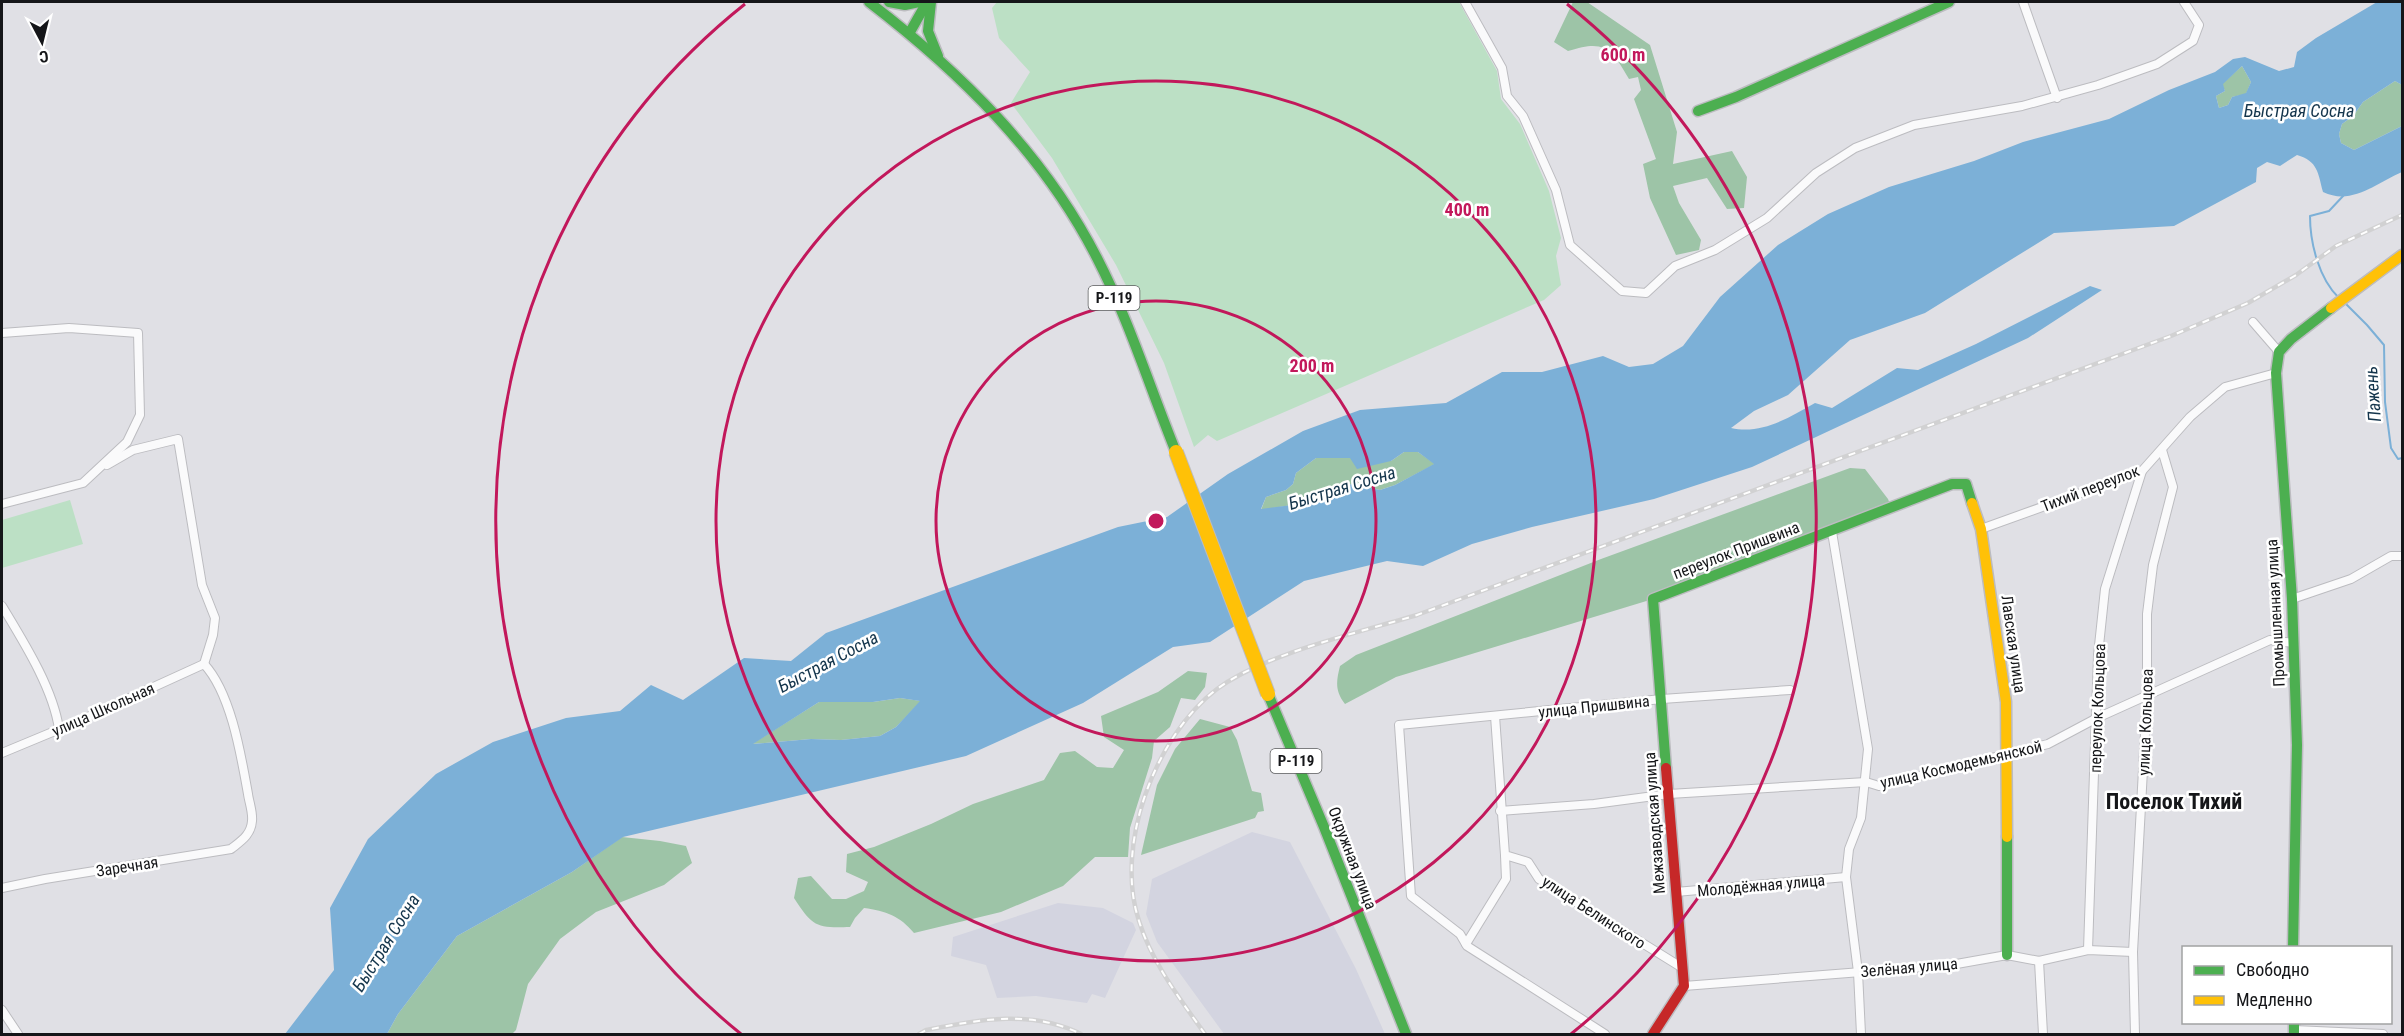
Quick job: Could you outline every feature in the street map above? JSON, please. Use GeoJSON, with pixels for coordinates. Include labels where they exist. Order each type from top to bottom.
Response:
{"type":"FeatureCollection","features":[{"type":"Feature","properties":{"kind":"main road","name":"Р-119"},"geometry":{"type":"LineString","coordinates":[[869,2],[938,56]]}},
{"type":"Feature","properties":{"kind":"main road"},"geometry":{"type":"LineString","coordinates":[[889,2],[905,5],[919,2]]}},
{"type":"Feature","properties":{"kind":"main road"},"geometry":{"type":"LineString","coordinates":[[910,32],[929,2]]}},
{"type":"Feature","properties":{"kind":"main road"},"geometry":{"type":"LineString","coordinates":[[929,2],[928,31],[938,56]]}},
{"type":"Feature","properties":{"kind":"main road"},"geometry":{"type":"LineString","coordinates":[[1698,111],[1736,97],[1949,2]]}},
{"type":"Feature","properties":{"kind":"main road","name":"Окружная улица"},"geometry":{"type":"LineString","coordinates":[[938,56],[997,115],[1031,154],[1066,205],[1100,264],[1176,452],[1268,694],[1407,1033]]}},
{"type":"Feature","properties":{"kind":"main road"},"geometry":{"type":"LineString","coordinates":[[2279,352],[2291,339],[2403,255]]}},
{"type":"Feature","properties":{"kind":"main road","name":"Промышленная улица"},"geometry":{"type":"LineString","coordinates":[[2279,352],[2276,373],[2292,599],[2297,746],[2293,946]]}},
{"type":"Feature","properties":{"kind":"main road","name":"Лавская улица"},"geometry":{"type":"LineString","coordinates":[[1832,532],[1952,484],[1966,484],[1981,529],[2006,702],[2007,956]]}},
{"type":"Feature","properties":{"kind":"main road","name":"переулок Пришвина"},"geometry":{"type":"LineString","coordinates":[[1653,599],[1770,553],[1832,532]]}},
{"type":"Feature","properties":{"kind":"main road","name":"Межзаводская улица"},"geometry":{"type":"LineString","coordinates":[[1653,599],[1684,986]]}},
{"type":"Feature","properties":{"kind":"main road"},"geometry":{"type":"LineString","coordinates":[[1653,1035],[1684,986]]}},
{"type":"Feature","properties":{"kind":"street"},"geometry":{"type":"LineString","coordinates":[[1465,2],[1502,68],[1507,96],[1523,116],[1556,190],[1570,245],[1622,291],[1646,293],[1675,266],[1715,250],[1767,218],[1816,172],[1855,148],[1914,125],[2057,98],[2157,64],[2193,41],[2199,26],[2184,2]]}},
{"type":"Feature","properties":{"kind":"street"},"geometry":{"type":"LineString","coordinates":[[2023,2],[2057,98]]}},
{"type":"Feature","properties":{"kind":"street"},"geometry":{"type":"LineString","coordinates":[[2253,322],[2279,352]]}},
{"type":"Feature","properties":{"kind":"street"},"geometry":{"type":"LineString","coordinates":[[2,333],[69,328],[138,333],[140,415],[127,442],[83,483],[2,504]]}},
{"type":"Feature","properties":{"kind":"street","name":"Тихий переулок"},"geometry":{"type":"LineString","coordinates":[[1981,529],[2142,471],[2190,417],[2225,387],[2276,373]]}},
{"type":"Feature","properties":{"kind":"street"},"geometry":{"type":"LineString","coordinates":[[92,474],[133,450],[178,439],[201,585],[215,618],[213,635],[204,664]]}},
{"type":"Feature","properties":{"kind":"street","name":"улица Кольцова"},"geometry":{"type":"LineString","coordinates":[[2135,1035],[2133,952],[2147,697],[2147,614],[2153,565],[2173,487],[2163,450]]}},
{"type":"Feature","properties":{"kind":"street","name":"переулок Кольцова"},"geometry":{"type":"LineString","coordinates":[[2088,950],[2098,655],[2105,589],[2142,471]]}},
{"type":"Feature","properties":{"kind":"street"},"geometry":{"type":"LineString","coordinates":[[1832,532],[1868,749],[1861,818],[1849,849],[1846,877],[1858,972],[1861,1035]]}},
{"type":"Feature","properties":{"kind":"street"},"geometry":{"type":"LineString","coordinates":[[2292,599],[2351,579],[2391,556],[2403,556]]}},
{"type":"Feature","properties":{"kind":"street"},"geometry":{"type":"LineString","coordinates":[[2,606],[35,665],[56,710],[59,729]]}},
{"type":"Feature","properties":{"kind":"street","name":"улица Космодемьянской"},"geometry":{"type":"LineString","coordinates":[[1500,811],[1594,804],[1669,794],[1866,782],[1879,786],[2048,744],[2097,718],[2270,640],[2293,644]]}},
{"type":"Feature","properties":{"kind":"street","name":"улица Школьная"},"geometry":{"type":"LineString","coordinates":[[2,753],[204,664]]}},
{"type":"Feature","properties":{"kind":"street","name":"Заречная"},"geometry":{"type":"LineString","coordinates":[[2,888],[231,849],[248,835],[252,820],[236,738],[225,700],[213,673],[204,664]]}},
{"type":"Feature","properties":{"kind":"street","name":"улица Пришвина"},"geometry":{"type":"LineString","coordinates":[[1466,944],[1460,934],[1411,896],[1399,725],[1662,699],[1790,690]]}},
{"type":"Feature","properties":{"kind":"street"},"geometry":{"type":"LineString","coordinates":[[1495,716],[1506,879],[1466,944],[1605,1035]]}},
{"type":"Feature","properties":{"kind":"street","name":"улица Белинского"},"geometry":{"type":"LineString","coordinates":[[1505,855],[1528,862],[1539,879],[1681,967]]}},
{"type":"Feature","properties":{"kind":"street","name":"Молодёжная улица"},"geometry":{"type":"LineString","coordinates":[[1676,892],[1846,877]]}},
{"type":"Feature","properties":{"kind":"street","name":"Зелёная улица"},"geometry":{"type":"LineString","coordinates":[[1684,986],[1951,965],[2007,956],[2039,962],[2088,950],[2133,952]]}},
{"type":"Feature","properties":{"kind":"street"},"geometry":{"type":"LineString","coordinates":[[2039,962],[2043,1035]]}},
{"type":"Feature","properties":{"kind":"street"},"geometry":{"type":"LineString","coordinates":[[2,1010],[18,1035]]}},
{"type":"Feature","properties":{"kind":"street"},"geometry":{"type":"LineString","coordinates":[[2294,1029],[2383,1035]]}},
{"type":"Feature","properties":{"kind":"shaded area"},"geometry":{"type":"Polygon","coordinates":[[[1252,832],[1290,842],[1356,969],[1385,1034],[1224,1034],[1157,942],[1146,914],[1152,879],[1252,832]]]}},
{"type":"Feature","properties":{"kind":"shaded area"},"geometry":{"type":"Polygon","coordinates":[[[1058,903],[1103,908],[1133,923],[1136,930],[1105,998],[1092,994],[1087,1003],[1036,996],[997,998],[986,965],[951,956],[953,937],[1058,903]]]}},
{"type":"Feature","properties":{"kind":"green space"},"geometry":{"type":"Polygon","coordinates":[[[997,2],[1459,2],[1497,71],[1501,99],[1520,124],[1549,191],[1561,238],[1556,256],[1561,285],[1544,300],[1217,441],[1208,435],[1194,447],[1164,363],[1116,265],[1052,158],[1011,103],[1030,72],[999,38],[992,8],[997,2]]]}},
{"type":"Feature","properties":{"kind":"green space"},"geometry":{"type":"Polygon","coordinates":[[[1573,2],[1587,2],[1650,45],[1677,132],[1673,164],[1732,151],[1747,177],[1744,208],[1727,209],[1707,178],[1673,186],[1679,203],[1701,240],[1699,250],[1676,255],[1650,198],[1643,164],[1656,159],[1634,99],[1641,90],[1638,77],[1629,79],[1612,53],[1599,46],[1581,47],[1568,51],[1554,42],[1573,2]]]}},
{"type":"Feature","properties":{"kind":"green space"},"geometry":{"type":"Polygon","coordinates":[[[2242,66],[2251,82],[2246,94],[2232,97],[2228,105],[2219,108],[2216,96],[2225,91],[2222,84],[2242,66]]]}},
{"type":"Feature","properties":{"kind":"green space"},"geometry":{"type":"Polygon","coordinates":[[[2395,81],[2402,85],[2402,126],[2354,150],[2341,143],[2339,134],[2342,124],[2353,116],[2363,102],[2395,81]]]}},
{"type":"Feature","properties":{"kind":"green space"},"geometry":{"type":"Polygon","coordinates":[[[1404,452],[1418,452],[1435,464],[1395,485],[1380,490],[1352,484],[1292,505],[1261,510],[1266,497],[1286,490],[1293,484],[1296,473],[1316,458],[1339,457],[1391,461],[1404,452]]]}},
{"type":"Feature","properties":{"kind":"green space"},"geometry":{"type":"Polygon","coordinates":[[[1850,468],[1865,469],[1888,499],[1892,509],[1653,599],[1396,677],[1345,704],[1339,695],[1337,682],[1340,666],[1356,655],[1601,559],[1850,468]]]}},
{"type":"Feature","properties":{"kind":"green space"},"geometry":{"type":"Polygon","coordinates":[[[70,500],[83,544],[2,568],[2,520],[70,500]]]}},
{"type":"Feature","properties":{"kind":"green space"},"geometry":{"type":"Polygon","coordinates":[[[1188,671],[1207,673],[1205,687],[1195,700],[1181,698],[1170,727],[1154,741],[1152,758],[1130,828],[1128,857],[1095,857],[1063,886],[1001,912],[914,933],[892,915],[864,908],[850,927],[822,926],[806,915],[794,898],[798,878],[811,876],[832,899],[846,899],[864,891],[868,882],[846,872],[847,854],[874,847],[973,804],[1044,780],[1060,753],[1075,751],[1097,767],[1113,768],[1124,750],[1104,737],[1101,716],[1158,692],[1188,671]]]}},
{"type":"Feature","properties":{"kind":"green space"},"geometry":{"type":"Polygon","coordinates":[[[900,698],[921,701],[896,727],[880,736],[752,744],[819,702],[873,702],[900,698]]]}},
{"type":"Feature","properties":{"kind":"green space"},"geometry":{"type":"Polygon","coordinates":[[[1200,719],[1230,727],[1237,740],[1252,791],[1261,793],[1264,811],[1258,812],[1255,818],[1141,855],[1157,785],[1175,749],[1200,719]]]}},
{"type":"Feature","properties":{"kind":"green space"},"geometry":{"type":"Polygon","coordinates":[[[622,837],[686,846],[692,863],[664,885],[596,912],[560,939],[528,984],[516,1030],[512,1034],[387,1034],[398,1014],[457,936],[572,872],[622,837]]]}},
{"type":"Feature","properties":{"kind":"water","name":"Быстрая Сосна"},"geometry":{"type":"Polygon","coordinates":[[[2377,2],[2402,2],[2402,85],[2395,81],[2363,102],[2353,116],[2342,124],[2339,134],[2341,143],[2354,150],[2402,126],[2402,172],[2354,195],[2334,196],[2323,192],[2313,164],[2297,155],[2280,166],[2267,162],[2257,168],[2256,182],[2174,226],[2054,233],[1925,313],[1850,340],[1788,395],[1754,411],[1731,428],[1742,430],[1765,427],[1786,419],[1815,403],[1832,408],[1897,368],[1918,370],[1976,344],[2090,286],[2102,290],[2028,338],[1752,467],[1654,499],[1532,527],[1472,544],[1423,566],[1387,561],[1304,581],[1210,642],[1173,647],[1083,703],[966,756],[623,837],[572,872],[457,936],[398,1014],[387,1034],[285,1034],[334,970],[330,908],[368,839],[436,774],[493,742],[566,718],[620,711],[651,685],[683,700],[744,658],[791,661],[826,633],[1118,527],[1167,517],[1228,474],[1303,431],[1360,410],[1446,403],[1502,372],[1542,372],[1603,356],[1629,367],[1653,364],[1683,346],[1720,297],[1778,245],[1828,214],[1889,187],[1974,161],[2023,142],[2109,119],[2169,90],[2215,72],[2233,59],[2245,57],[2279,71],[2294,67],[2297,52],[2316,38],[2377,2]],[[2242,66],[2223,84],[2225,91],[2216,96],[2219,108],[2228,105],[2232,97],[2246,93],[2251,82],[2242,66]],[[1404,452],[1391,461],[1357,469],[1350,458],[1316,458],[1296,473],[1293,484],[1286,490],[1266,497],[1261,509],[1292,505],[1352,484],[1380,490],[1395,485],[1434,464],[1418,452],[1404,452]],[[900,698],[873,702],[819,702],[753,744],[880,736],[896,727],[920,701],[900,698]]]}},
{"type":"Feature","properties":{"kind":"waterway","name":"Пажень"},"geometry":{"type":"LineString","coordinates":[[2339,298],[2326,281],[2317,260],[2310,216],[2329,211],[2344,195]]}},
{"type":"Feature","properties":{"kind":"waterway","name":"Пажень"},"geometry":{"type":"LineString","coordinates":[[2346,304],[2384,345],[2385,402],[2391,448],[2398,459],[2402,458]]}},
{"type":"Feature","properties":{"kind":"railway"},"geometry":{"type":"LineString","coordinates":[[1205,1034],[1151,951],[1139,921],[1133,891],[1132,860],[1136,827],[1145,794],[1158,763],[1175,735],[1195,709],[1217,689],[1237,676],[1313,645],[1417,615],[2171,336],[2248,303],[2296,275],[2336,246],[2402,215]]}},
{"type":"Feature","properties":{"kind":"railway"},"geometry":{"type":"LineString","coordinates":[[919,1034],[945,1026],[1004,1019],[1043,1021],[1081,1034]]}},
{"type":"Feature","properties":{"kind":"traffic: fast"},"geometry":{"type":"LineString","coordinates":[[869,2],[936,57],[967,86],[1026,150],[1052,184],[1076,220],[1109,282],[1176,452]]}},
{"type":"Feature","properties":{"kind":"traffic: fast"},"geometry":{"type":"LineString","coordinates":[[889,2],[905,5],[919,2]]}},
{"type":"Feature","properties":{"kind":"traffic: fast"},"geometry":{"type":"LineString","coordinates":[[910,32],[927,2]]}},
{"type":"Feature","properties":{"kind":"traffic: fast"},"geometry":{"type":"LineString","coordinates":[[931,2],[928,31],[938,56]]}},
{"type":"Feature","properties":{"kind":"traffic: fast"},"geometry":{"type":"LineString","coordinates":[[1698,111],[1736,97],[1949,2]]}},
{"type":"Feature","properties":{"kind":"traffic: fast"},"geometry":{"type":"LineString","coordinates":[[2293,946],[2297,745],[2292,599],[2276,373],[2279,352],[2291,339],[2331,308]]}},
{"type":"Feature","properties":{"kind":"traffic: fast"},"geometry":{"type":"LineString","coordinates":[[1666,768],[1653,599],[1952,484],[1966,484],[1972,503]]}},
{"type":"Feature","properties":{"kind":"traffic: fast"},"geometry":{"type":"LineString","coordinates":[[1268,694],[1324,827],[1406,1034]]}},
{"type":"Feature","properties":{"kind":"traffic: fast"},"geometry":{"type":"LineString","coordinates":[[2007,837],[2007,955]]}},
{"type":"Feature","properties":{"kind":"traffic: fast"},"geometry":{"type":"LineString","coordinates":[[2294,1024],[2294,1034]]}},
{"type":"Feature","properties":{"kind":"traffic: slow"},"geometry":{"type":"LineString","coordinates":[[2331,308],[2402,255]]}},
{"type":"Feature","properties":{"kind":"traffic: slow"},"geometry":{"type":"LineString","coordinates":[[1176,452],[1268,694]]}},
{"type":"Feature","properties":{"kind":"traffic: slow"},"geometry":{"type":"LineString","coordinates":[[1972,503],[1981,529],[2006,702],[2007,837]]}},
{"type":"Feature","properties":{"kind":"traffic: jam"},"geometry":{"type":"LineString","coordinates":[[1653,1034],[1684,986],[1666,768]]}},
{"type":"Feature","properties":{"kind":"district","name":"Поселок Тихий"},"geometry":{"type":"Point","coordinates":[2174,801]}}]}
